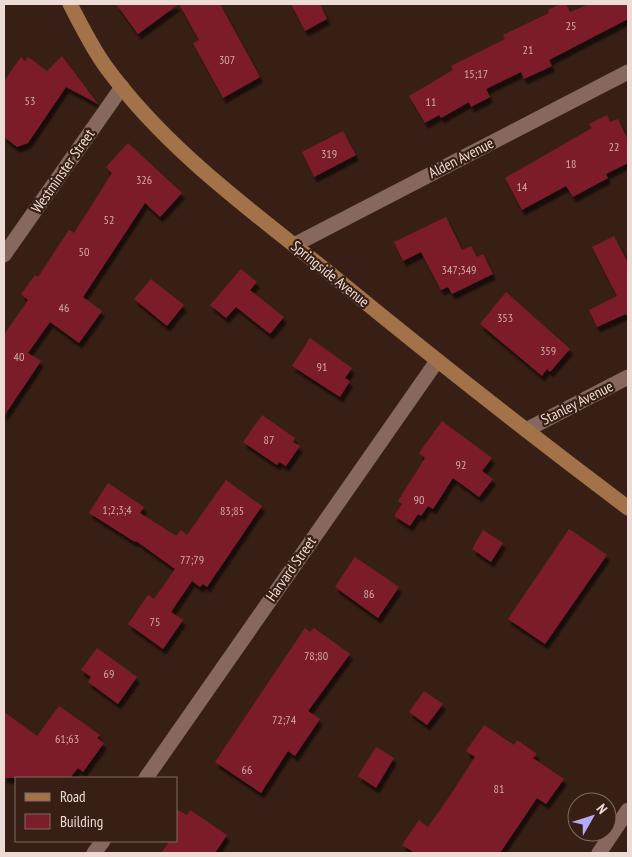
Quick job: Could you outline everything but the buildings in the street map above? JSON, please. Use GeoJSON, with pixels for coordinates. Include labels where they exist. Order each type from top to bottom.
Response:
{"type":"FeatureCollection","features":[{"type":"Feature","properties":{"kind":"street","name":"Springside Avenue"},"geometry":{"type":"LineString","coordinates":[[70,4],[104,65],[122,87],[164,134],[237,200],[436,360],[628,508]]}},
{"type":"Feature","properties":{"kind":"street","name":"Alden Avenue"},"geometry":{"type":"LineString","coordinates":[[294,245],[628,72]]}},
{"type":"Feature","properties":{"kind":"street","name":"Westminster Street"},"geometry":{"type":"LineString","coordinates":[[4,255],[122,87]]}},
{"type":"Feature","properties":{"kind":"street","name":"Harvard Street"},"geometry":{"type":"LineString","coordinates":[[147,777],[436,360]]}},
{"type":"Feature","properties":{"kind":"street","name":"Stanley Avenue"},"geometry":{"type":"LineString","coordinates":[[526,430],[628,377]]}},
{"type":"Feature","properties":{"kind":"street"},"geometry":{"type":"LineString","coordinates":[[598,853],[628,810]]}},
{"type":"Feature","properties":{"kind":"street"},"geometry":{"type":"LineString","coordinates":[[94,853],[101,842]]}}]}
